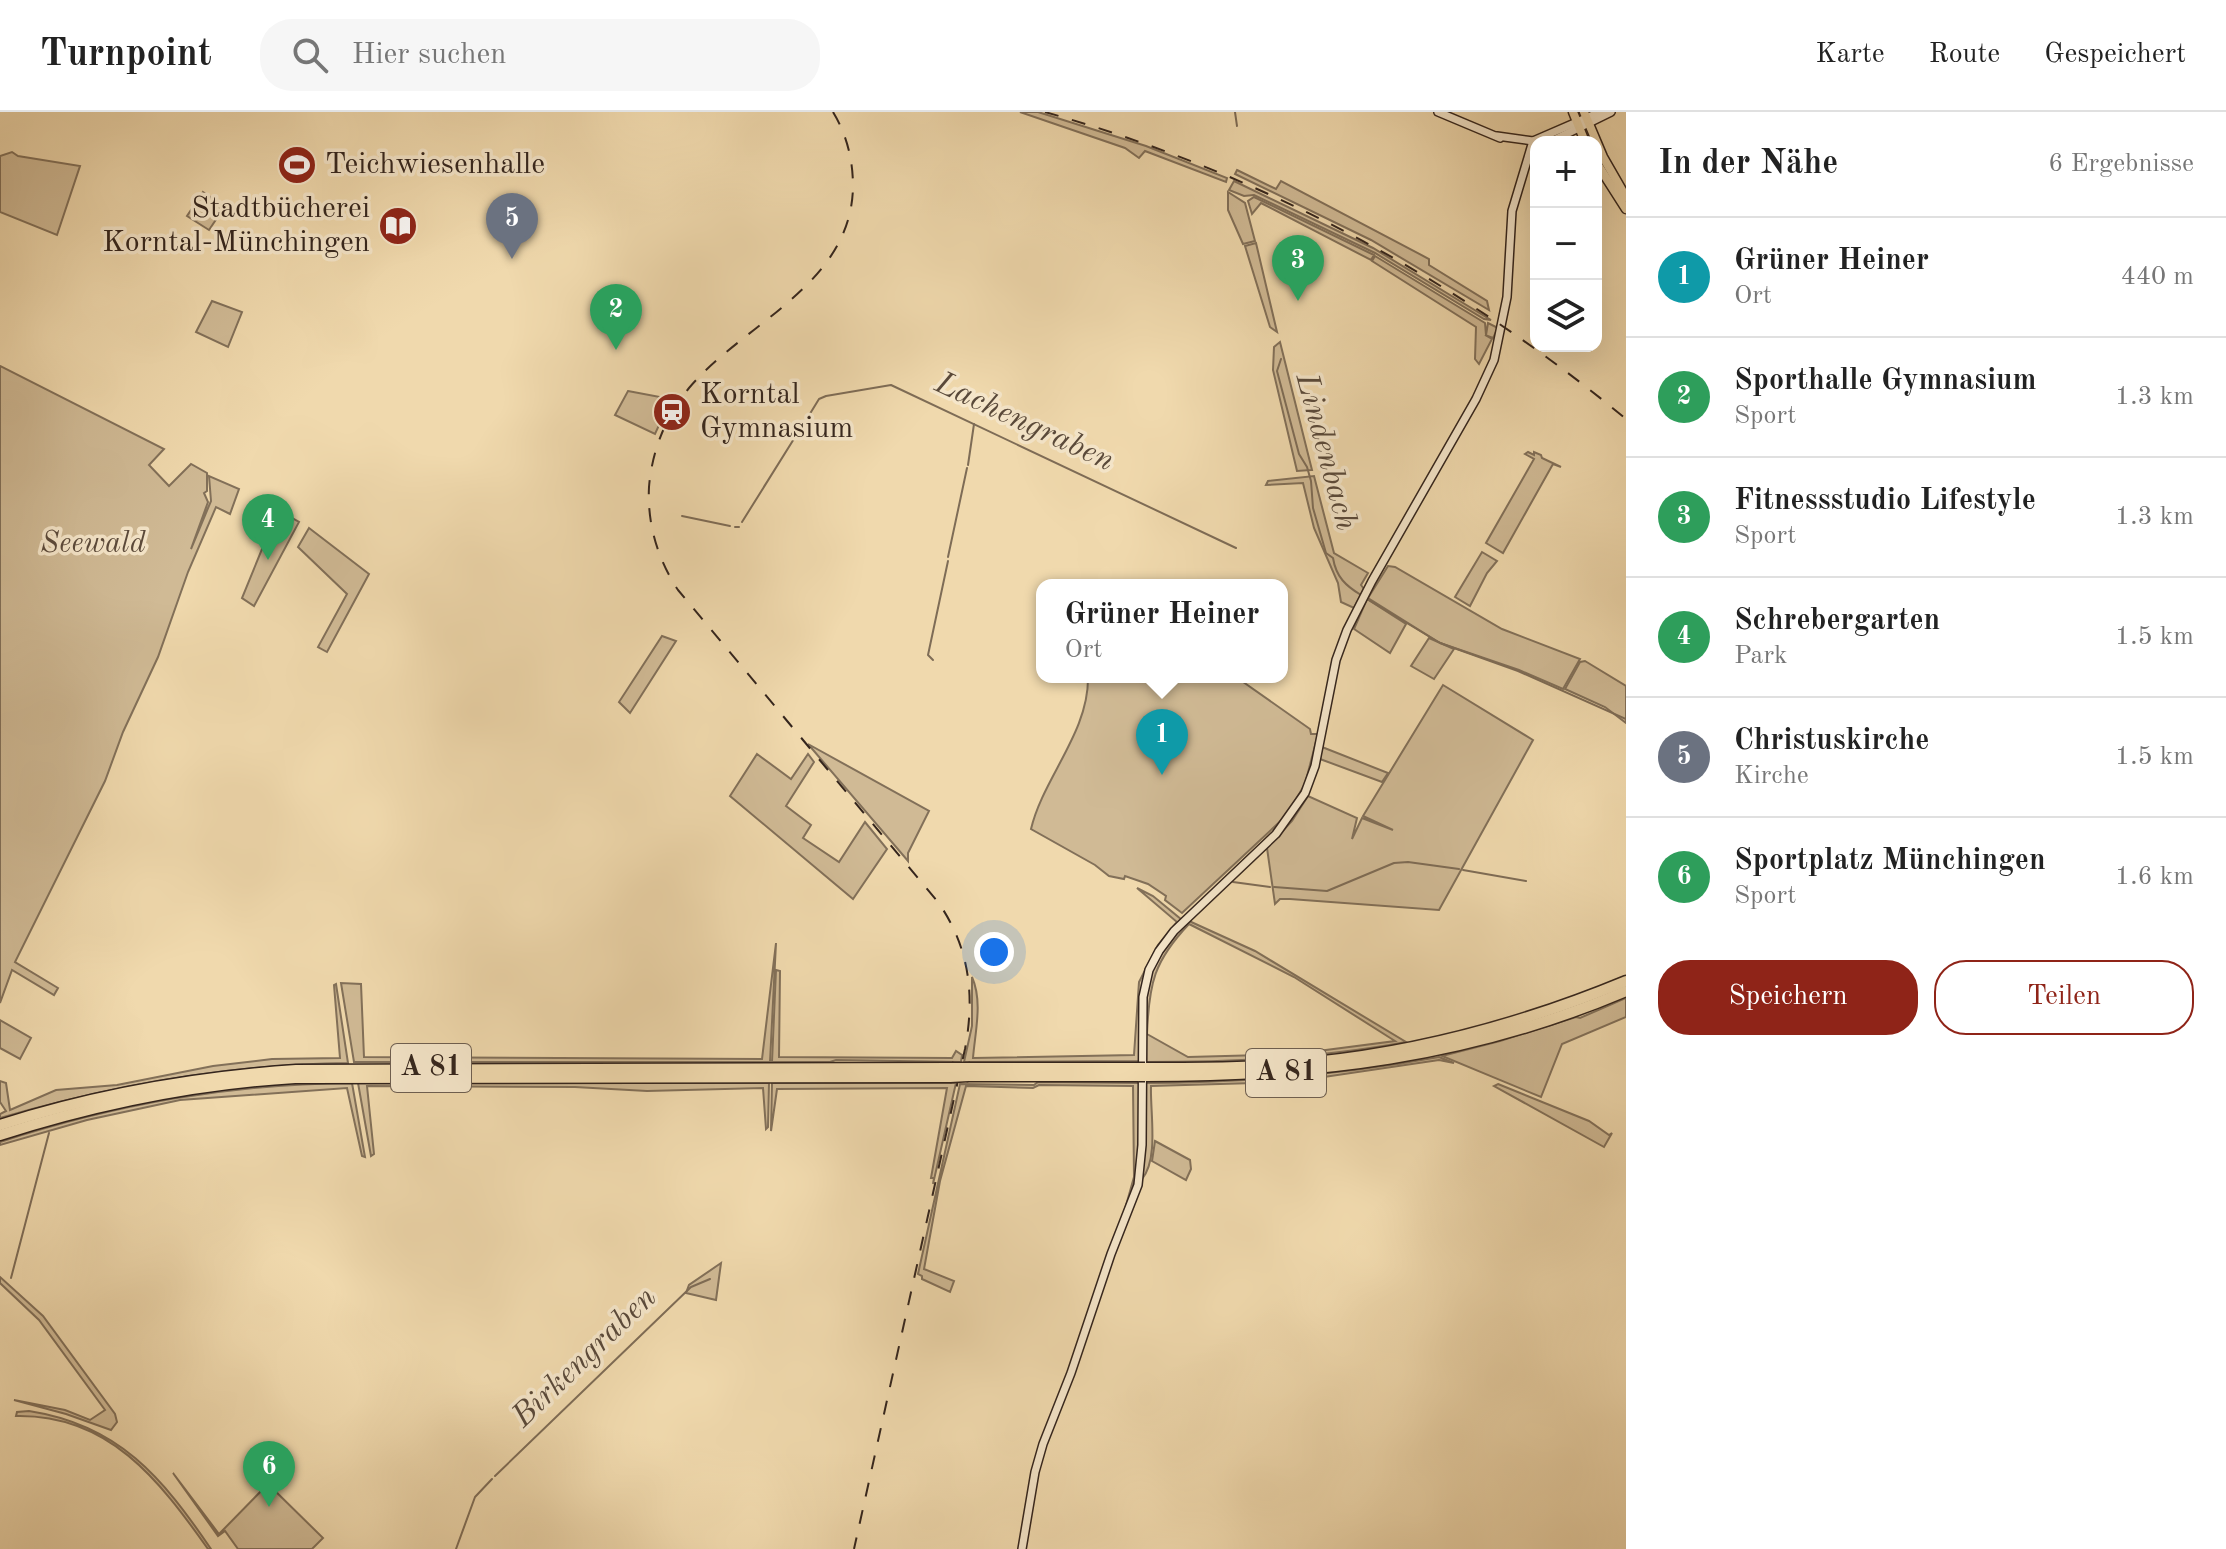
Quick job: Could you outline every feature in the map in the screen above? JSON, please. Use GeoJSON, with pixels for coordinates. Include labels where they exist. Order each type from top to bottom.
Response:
{"type":"FeatureCollection","features":[{"type":"Feature","properties":{"kind":"highway","name":"A 81"},"geometry":{"type":"LineString","coordinates":[[1142,1072],[1288,1064],[1361,1056],[1406,1047],[1430,1049],[1626,981]]}},
{"type":"Feature","properties":{"kind":"highway","name":"A 81"},"geometry":{"type":"LineString","coordinates":[[0,1123],[182,1081],[296,1070],[1287,1073],[1366,1064],[1543,1022],[1626,991]]}},
{"type":"Feature","properties":{"kind":"highway","name":"A 81"},"geometry":{"type":"LineString","coordinates":[[0,1135],[124,1100],[265,1080],[763,1072]]}},
{"type":"Feature","properties":{"kind":"main road"},"geometry":{"type":"LineString","coordinates":[[1438,112],[1497,136],[1530,144]]}},
{"type":"Feature","properties":{"kind":"main road"},"geometry":{"type":"LineString","coordinates":[[1565,132],[1571,112],[1583,121]]}},
{"type":"Feature","properties":{"kind":"main road"},"geometry":{"type":"LineString","coordinates":[[1559,136],[1583,121],[1611,112]]}},
{"type":"Feature","properties":{"kind":"main road"},"geometry":{"type":"LineString","coordinates":[[1595,136],[1601,115]]}},
{"type":"Feature","properties":{"kind":"main road"},"geometry":{"type":"LineString","coordinates":[[1555,136],[1565,132],[1577,136]]}},
{"type":"Feature","properties":{"kind":"main road"},"geometry":{"type":"LineString","coordinates":[[1602,152],[1626,197]]}},
{"type":"Feature","properties":{"kind":"main road"},"geometry":{"type":"LineString","coordinates":[[1022,1549],[1043,1444],[1138,1185],[1142,1156],[1143,997],[1153,961],[1174,931],[1276,834],[1301,801],[1315,766],[1339,650],[1364,596],[1491,368],[1507,297],[1512,211],[1530,157]]}},
{"type":"Feature","properties":{"kind":"main road"},"geometry":{"type":"LineString","coordinates":[[1602,171],[1626,209]]}},
{"type":"Feature","properties":{"kind":"green space"},"geometry":{"type":"Polygon","coordinates":[[[1020,112],[1038,112],[1146,146],[1227,178],[1226,182],[1145,151],[1139,158],[1125,148],[1020,112]]]}},
{"type":"Feature","properties":{"kind":"green space"},"geometry":{"type":"Polygon","coordinates":[[[12,152],[18,156],[80,166],[57,235],[0,212],[0,156],[12,152]]]}},
{"type":"Feature","properties":{"kind":"green space"},"geometry":{"type":"Polygon","coordinates":[[[1237,170],[1276,189],[1281,181],[1429,259],[1429,265],[1487,301],[1489,310],[1371,240],[1235,174],[1237,170]]]}},
{"type":"Feature","properties":{"kind":"green space"},"geometry":{"type":"Polygon","coordinates":[[[1234,181],[1373,248],[1491,320],[1484,319],[1375,253],[1254,195],[1244,196],[1229,190],[1234,181]]]}},
{"type":"Feature","properties":{"kind":"green space"},"geometry":{"type":"Polygon","coordinates":[[[203,192],[221,204],[219,215],[209,230],[187,216],[203,192]]]}},
{"type":"Feature","properties":{"kind":"green space"},"geometry":{"type":"Polygon","coordinates":[[[1228,192],[1245,203],[1255,241],[1243,244],[1228,210],[1228,192]]]}},
{"type":"Feature","properties":{"kind":"green space"},"geometry":{"type":"Polygon","coordinates":[[[1254,197],[1374,255],[1371,260],[1261,203],[1252,214],[1248,201],[1254,197]]]}},
{"type":"Feature","properties":{"kind":"green space"},"geometry":{"type":"Polygon","coordinates":[[[1256,243],[1277,332],[1270,327],[1245,246],[1256,243]]]}},
{"type":"Feature","properties":{"kind":"green space"},"geometry":{"type":"Polygon","coordinates":[[[1375,256],[1485,323],[1486,335],[1488,323],[1498,328],[1493,338],[1485,335],[1492,339],[1479,364],[1475,359],[1476,327],[1372,261],[1375,256]]]}},
{"type":"Feature","properties":{"kind":"green space"},"geometry":{"type":"Polygon","coordinates":[[[212,301],[242,312],[228,347],[196,332],[212,301]]]}},
{"type":"Feature","properties":{"kind":"green space"},"geometry":{"type":"Polygon","coordinates":[[[1280,342],[1312,470],[1297,471],[1273,370],[1274,347],[1280,342]]]}},
{"type":"Feature","properties":{"kind":"green space","name":"Seewald"},"geometry":{"type":"Polygon","coordinates":[[[0,366],[164,449],[149,465],[169,486],[191,464],[207,473],[207,491],[204,493],[208,502],[191,549],[211,501],[209,476],[239,489],[230,514],[216,507],[188,572],[158,657],[123,732],[105,781],[15,962],[58,988],[54,995],[12,970],[0,1003],[0,366]]]}},
{"type":"Feature","properties":{"kind":"green space"},"geometry":{"type":"Polygon","coordinates":[[[628,391],[660,397],[659,404],[666,410],[655,434],[615,415],[628,391]]]}},
{"type":"Feature","properties":{"kind":"green space"},"geometry":{"type":"Polygon","coordinates":[[[1525,454],[1541,455],[1561,467],[1553,464],[1503,553],[1486,543],[1534,459],[1525,454]]]}},
{"type":"Feature","properties":{"kind":"green space"},"geometry":{"type":"Polygon","coordinates":[[[1314,476],[1334,553],[1368,573],[1354,608],[1341,602],[1338,583],[1314,528],[1303,483],[1266,485],[1268,481],[1314,476]]]}},
{"type":"Feature","properties":{"kind":"green space"},"geometry":{"type":"Polygon","coordinates":[[[278,510],[299,522],[254,606],[242,598],[278,510]]]}},
{"type":"Feature","properties":{"kind":"green space"},"geometry":{"type":"Polygon","coordinates":[[[309,528],[369,574],[327,652],[318,647],[347,594],[298,547],[309,528]]]}},
{"type":"Feature","properties":{"kind":"green space"},"geometry":{"type":"Polygon","coordinates":[[[1482,552],[1497,561],[1487,573],[1470,606],[1455,597],[1482,552]]]}},
{"type":"Feature","properties":{"kind":"green space"},"geometry":{"type":"Polygon","coordinates":[[[1388,566],[1395,567],[1502,629],[1580,659],[1563,689],[1440,643],[1368,598],[1388,566]]]}},
{"type":"Feature","properties":{"kind":"green space"},"geometry":{"type":"Polygon","coordinates":[[[1367,599],[1406,624],[1390,653],[1354,629],[1367,599]]]}},
{"type":"Feature","properties":{"kind":"green space"},"geometry":{"type":"Polygon","coordinates":[[[662,636],[676,641],[630,713],[619,702],[662,636]]]}},
{"type":"Feature","properties":{"kind":"green space"},"geometry":{"type":"Polygon","coordinates":[[[1429,638],[1454,649],[1434,679],[1411,666],[1429,638]]]}},
{"type":"Feature","properties":{"kind":"green space"},"geometry":{"type":"Polygon","coordinates":[[[1585,661],[1626,686],[1626,723],[1605,707],[1565,689],[1580,662],[1585,661]]]}},
{"type":"Feature","properties":{"kind":"green space"},"geometry":{"type":"Polygon","coordinates":[[[1087,683],[1245,683],[1310,729],[1311,734],[1318,734],[1305,784],[1286,816],[1182,913],[1165,900],[1166,896],[1148,884],[1125,876],[1124,879],[1109,876],[1031,829],[1045,791],[1074,736],[1087,683]]]}},
{"type":"Feature","properties":{"kind":"green space"},"geometry":{"type":"Polygon","coordinates":[[[1443,685],[1533,740],[1439,910],[1290,899],[1280,899],[1275,904],[1267,848],[1292,821],[1308,796],[1357,818],[1352,839],[1362,818],[1393,830],[1363,816],[1443,685]]]}},
{"type":"Feature","properties":{"kind":"green space"},"geometry":{"type":"Polygon","coordinates":[[[808,744],[929,811],[908,853],[908,861],[808,744]]]}},
{"type":"Feature","properties":{"kind":"green space"},"geometry":{"type":"Polygon","coordinates":[[[1322,747],[1388,773],[1382,782],[1320,759],[1322,747]]]}},
{"type":"Feature","properties":{"kind":"green space"},"geometry":{"type":"Polygon","coordinates":[[[757,754],[791,779],[808,754],[814,762],[786,806],[811,825],[803,838],[839,862],[865,822],[887,849],[853,899],[730,796],[757,754]]]}},
{"type":"Feature","properties":{"kind":"green space"},"geometry":{"type":"Polygon","coordinates":[[[1137,888],[1153,896],[1182,920],[1146,974],[1140,1061],[964,1062],[972,1026],[972,977],[978,1007],[973,1058],[1134,1055],[1139,982],[1158,945],[1177,922],[1137,888]]]}},
{"type":"Feature","properties":{"kind":"green space"},"geometry":{"type":"Polygon","coordinates":[[[1189,921],[1255,951],[1406,1042],[1277,1058],[1145,1062],[1145,1004],[1150,976],[1162,949],[1189,921]],[[1189,924],[1168,950],[1156,974],[1149,1000],[1147,1034],[1188,1057],[1295,1054],[1395,1041],[1294,977],[1189,924]]]}},
{"type":"Feature","properties":{"kind":"green space"},"geometry":{"type":"Polygon","coordinates":[[[776,943],[770,1062],[354,1062],[341,983],[361,984],[364,1057],[762,1059],[776,943]]]}},
{"type":"Feature","properties":{"kind":"green space"},"geometry":{"type":"Polygon","coordinates":[[[776,970],[780,971],[779,1057],[952,1058],[956,1051],[962,1055],[961,1062],[772,1062],[776,970]]]}},
{"type":"Feature","properties":{"kind":"green space"},"geometry":{"type":"Polygon","coordinates":[[[336,984],[348,1063],[259,1067],[172,1078],[0,1118],[0,1114],[6,1111],[0,1102],[0,1081],[6,1083],[10,1110],[56,1090],[117,1085],[213,1066],[272,1059],[340,1058],[336,984]]]}},
{"type":"Feature","properties":{"kind":"green space"},"geometry":{"type":"Polygon","coordinates":[[[1626,998],[1626,1017],[1562,1044],[1541,1097],[1442,1056],[1580,1018],[1626,998]]]}},
{"type":"Feature","properties":{"kind":"green space"},"geometry":{"type":"Polygon","coordinates":[[[0,1020],[31,1038],[20,1059],[0,1048],[0,1020]]]}},
{"type":"Feature","properties":{"kind":"green space"},"geometry":{"type":"Polygon","coordinates":[[[1439,1057],[1454,1063],[1439,1060],[1290,1082],[1151,1086],[1152,1148],[1142,1179],[1143,1083],[1292,1077],[1439,1057]]]}},
{"type":"Feature","properties":{"kind":"green space"},"geometry":{"type":"Polygon","coordinates":[[[1038,1082],[1140,1083],[1137,1167],[1123,1216],[1134,1177],[1133,1086],[966,1086],[940,1181],[924,1269],[954,1281],[950,1292],[922,1279],[918,1274],[960,1084],[1034,1085],[1038,1082]]]}},
{"type":"Feature","properties":{"kind":"green space"},"geometry":{"type":"Polygon","coordinates":[[[352,1083],[365,1157],[362,1156],[347,1088],[180,1100],[87,1120],[0,1145],[0,1142],[87,1117],[174,1099],[262,1087],[352,1083]]]}},
{"type":"Feature","properties":{"kind":"green space"},"geometry":{"type":"Polygon","coordinates":[[[358,1083],[769,1083],[768,1127],[766,1129],[763,1088],[647,1091],[575,1087],[367,1086],[374,1154],[371,1156],[358,1083]]]}},
{"type":"Feature","properties":{"kind":"green space"},"geometry":{"type":"Polygon","coordinates":[[[772,1083],[956,1083],[933,1184],[934,1178],[931,1178],[947,1088],[777,1089],[771,1131],[772,1083]]]}},
{"type":"Feature","properties":{"kind":"green space"},"geometry":{"type":"Polygon","coordinates":[[[1498,1084],[1589,1121],[1609,1135],[1612,1133],[1604,1147],[1494,1086],[1498,1084]]]}},
{"type":"Feature","properties":{"kind":"green space"},"geometry":{"type":"Polygon","coordinates":[[[1155,1141],[1190,1160],[1191,1169],[1186,1180],[1152,1161],[1155,1141]]]}},
{"type":"Feature","properties":{"kind":"green space"},"geometry":{"type":"Polygon","coordinates":[[[721,1263],[716,1300],[686,1293],[689,1285],[721,1263]]]}},
{"type":"Feature","properties":{"kind":"green space"},"geometry":{"type":"Polygon","coordinates":[[[0,1277],[43,1316],[115,1414],[117,1422],[111,1430],[14,1400],[65,1410],[90,1420],[105,1410],[39,1320],[0,1283],[0,1277]]]}},
{"type":"Feature","properties":{"kind":"green space"},"geometry":{"type":"Polygon","coordinates":[[[29,1411],[89,1428],[135,1458],[175,1499],[211,1549],[150,1476],[128,1456],[105,1439],[78,1426],[49,1418],[16,1416],[17,1412],[29,1411]]]}},
{"type":"Feature","properties":{"kind":"green space"},"geometry":{"type":"Polygon","coordinates":[[[173,1473],[219,1534],[268,1484],[323,1538],[312,1549],[238,1549],[225,1531],[218,1536],[173,1473]]]}},
{"type":"Feature","properties":{"kind":"waterway","name":"Lindenbach"},"geometry":{"type":"LineString","coordinates":[[1235,112],[1237,126]]}},
{"type":"Feature","properties":{"kind":"waterway","name":"Lindenbach"},"geometry":{"type":"LineString","coordinates":[[1281,359],[1277,371],[1299,454],[1311,481],[1313,508],[1326,553],[1333,558],[1342,580],[1361,595]]}},
{"type":"Feature","properties":{"kind":"waterway","name":"Lachengraben"},"geometry":{"type":"LineString","coordinates":[[800,430],[819,399],[891,385],[1236,548]]}},
{"type":"Feature","properties":{"kind":"waterway"},"geometry":{"type":"LineString","coordinates":[[968,465],[974,424]]}},
{"type":"Feature","properties":{"kind":"waterway","name":"Lachengraben"},"geometry":{"type":"LineString","coordinates":[[742,522],[797,434]]}},
{"type":"Feature","properties":{"kind":"waterway"},"geometry":{"type":"LineString","coordinates":[[948,557],[967,468]]}},
{"type":"Feature","properties":{"kind":"waterway","name":"Lachengraben"},"geometry":{"type":"LineString","coordinates":[[682,516],[730,526]]}},
{"type":"Feature","properties":{"kind":"waterway"},"geometry":{"type":"LineString","coordinates":[[933,660],[928,655],[948,561]]}},
{"type":"Feature","properties":{"kind":"waterway","name":"Lachengraben"},"geometry":{"type":"LineString","coordinates":[[1367,599],[1440,643],[1518,671],[1626,719]]}},
{"type":"Feature","properties":{"kind":"waterway"},"geometry":{"type":"LineString","coordinates":[[1274,887],[1327,891],[1394,863],[1459,869]]}},
{"type":"Feature","properties":{"kind":"waterway"},"geometry":{"type":"LineString","coordinates":[[1463,870],[1526,881]]}},
{"type":"Feature","properties":{"kind":"waterway"},"geometry":{"type":"LineString","coordinates":[[1233,882],[1270,887]]}},
{"type":"Feature","properties":{"kind":"waterway"},"geometry":{"type":"LineString","coordinates":[[11,1278],[49,1133]]}},
{"type":"Feature","properties":{"kind":"waterway","name":"Birkengraben"},"geometry":{"type":"LineString","coordinates":[[495,1476],[691,1287],[710,1279]]}},
{"type":"Feature","properties":{"kind":"waterway","name":"Birkengraben"},"geometry":{"type":"LineString","coordinates":[[456,1549],[475,1497],[492,1479]]}},
{"type":"Feature","properties":{"kind":"railway"},"geometry":{"type":"LineString","coordinates":[[833,112],[842,130],[852,167],[853,187],[848,221],[834,250],[815,276],[791,300],[712,364],[681,399],[657,447],[649,501],[655,541],[678,590],[938,902],[957,937],[967,973],[970,1010],[965,1049],[854,1549]]}},
{"type":"Feature","properties":{"kind":"railway"},"geometry":{"type":"LineString","coordinates":[[1045,112],[1202,165],[1352,235],[1493,320],[1626,419]]}},
{"type":"Feature","properties":{"kind":"place","name":"Teichwiesenhalle"},"geometry":{"type":"Point","coordinates":[297,165]}},
{"type":"Feature","properties":{"kind":"place","name":"Stadtbücherei Korntal-Münchingen"},"geometry":{"type":"Point","coordinates":[398,226]}},
{"type":"Feature","properties":{"kind":"place","name":"Christuskirche"},"geometry":{"type":"Point","coordinates":[512,259]}},
{"type":"Feature","properties":{"kind":"place","name":"Fitnessstudio Lifestyle"},"geometry":{"type":"Point","coordinates":[1298,301]}},
{"type":"Feature","properties":{"kind":"place","name":"Sporthalle Gymnasium"},"geometry":{"type":"Point","coordinates":[616,350]}},
{"type":"Feature","properties":{"kind":"place","name":"Korntal Gymnasium"},"geometry":{"type":"Point","coordinates":[672,412]}},
{"type":"Feature","properties":{"kind":"place","name":"Schrebergarten"},"geometry":{"type":"Point","coordinates":[268,560]}},
{"type":"Feature","properties":{"kind":"place","name":"Grüner Heiner"},"geometry":{"type":"Point","coordinates":[1162,775]}},
{"type":"Feature","properties":{"kind":"place","name":"Sportplatz Münchingen"},"geometry":{"type":"Point","coordinates":[269,1507]}}]}
